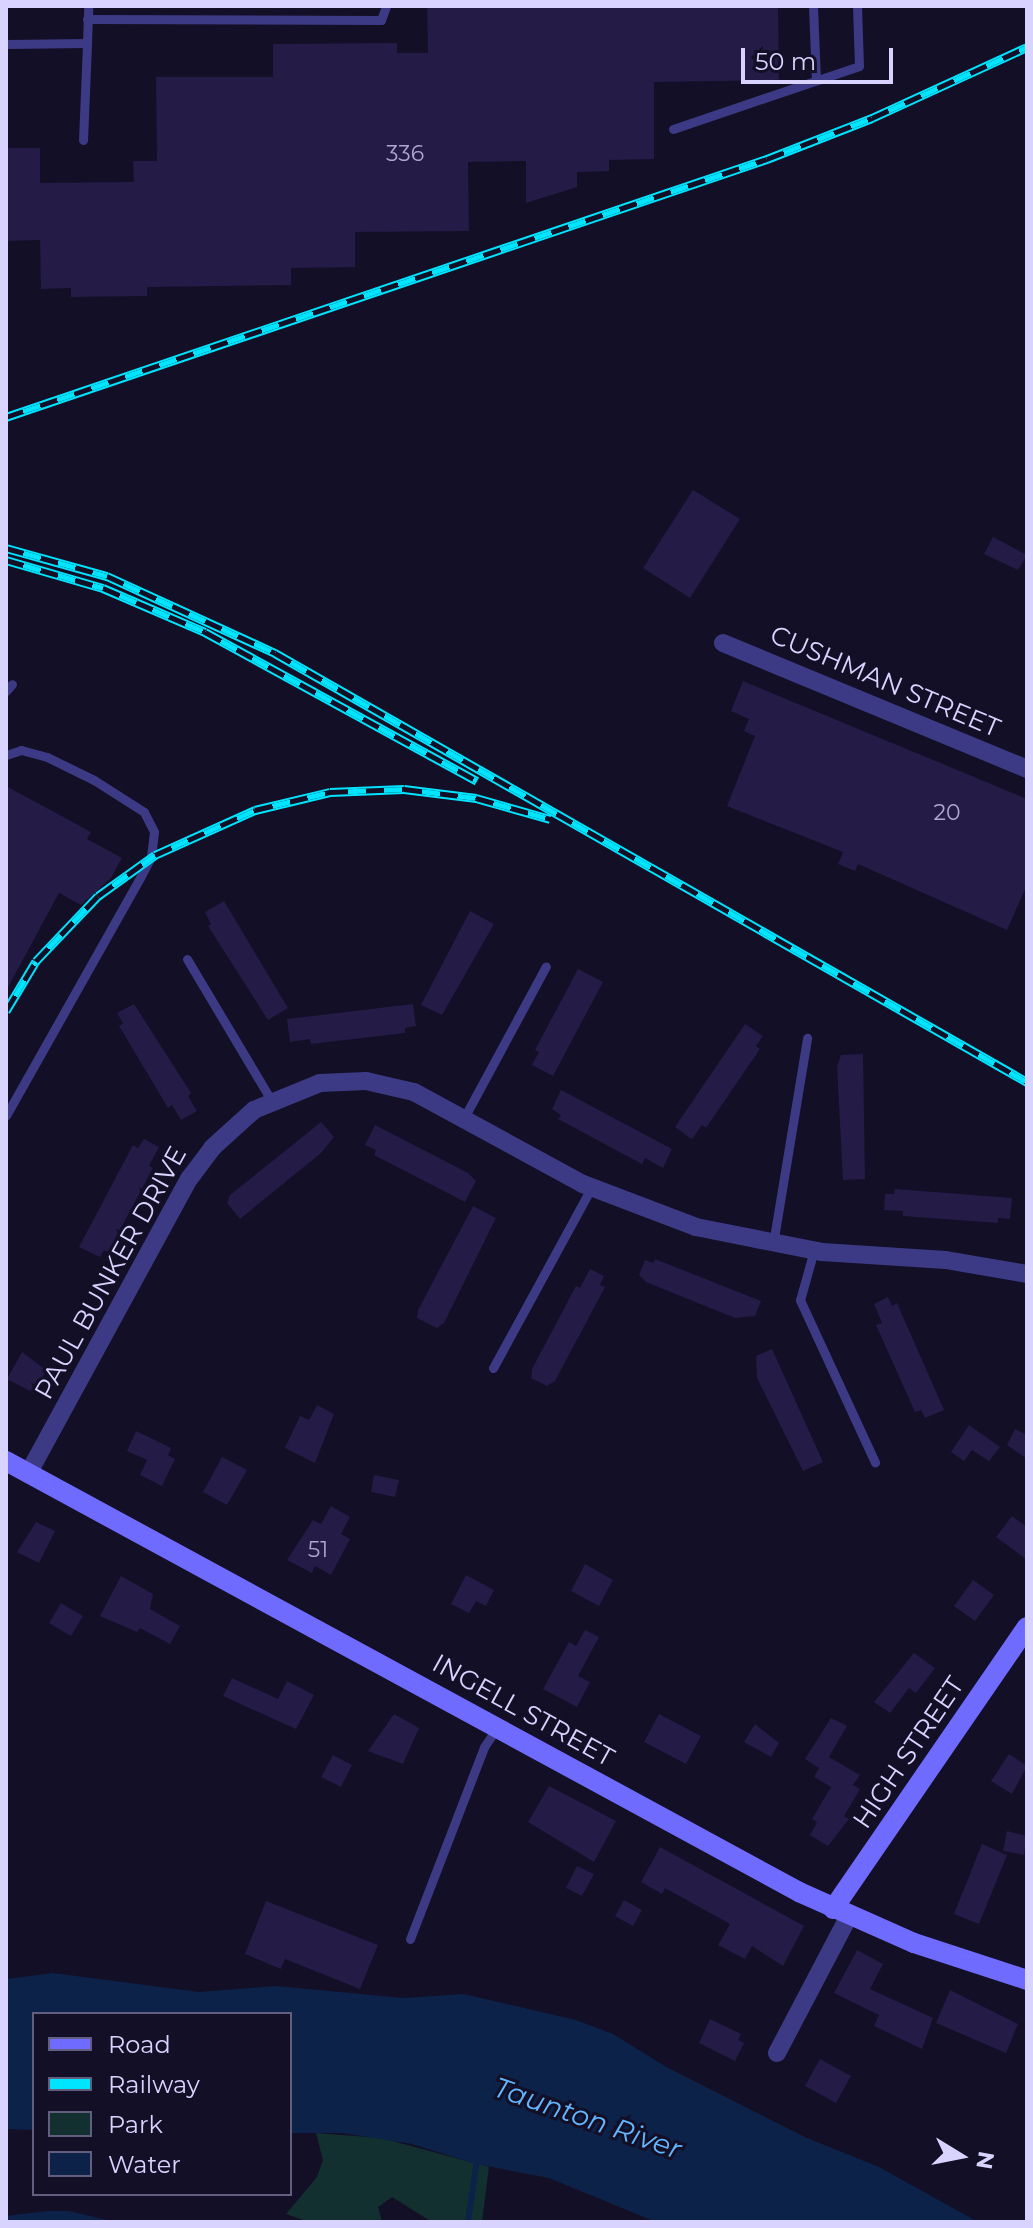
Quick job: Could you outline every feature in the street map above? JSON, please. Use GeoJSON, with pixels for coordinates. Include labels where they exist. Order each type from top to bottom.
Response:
{"type":"FeatureCollection","features":[{"type":"Feature","properties":{"kind":"street","name":"CUSHMAN STREET"},"geometry":{"type":"LineString","coordinates":[[723,643],[1027,769]]}},
{"type":"Feature","properties":{"kind":"street","name":"PAUL BUNKER DRIVE"},"geometry":{"type":"LineString","coordinates":[[28,1474],[189,1179],[232,1127],[271,1100],[320,1083],[366,1081],[414,1092],[465,1116],[591,1188],[662,1217],[773,1244],[946,1260],[1027,1274]]}},
{"type":"Feature","properties":{"kind":"street","name":"INGELL STREET"},"geometry":{"type":"LineString","coordinates":[[6,1461],[841,1912],[1027,1980]]}},
{"type":"Feature","properties":{"kind":"street","name":"HIGH STREET"},"geometry":{"type":"LineString","coordinates":[[841,1912],[1027,1627]]}},
{"type":"Feature","properties":{"kind":"street"},"geometry":{"type":"LineString","coordinates":[[777,2053],[841,1912]]}},
{"type":"Feature","properties":{"kind":"lane"},"geometry":{"type":"LineString","coordinates":[[83,140],[88,6]]}},
{"type":"Feature","properties":{"kind":"lane"},"geometry":{"type":"LineString","coordinates":[[87,19],[381,20],[386,6]]}},
{"type":"Feature","properties":{"kind":"lane"},"geometry":{"type":"LineString","coordinates":[[813,6],[816,80]]}},
{"type":"Feature","properties":{"kind":"lane"},"geometry":{"type":"LineString","coordinates":[[673,129],[859,66],[857,6]]}},
{"type":"Feature","properties":{"kind":"lane"},"geometry":{"type":"LineString","coordinates":[[6,44],[87,43]]}},
{"type":"Feature","properties":{"kind":"lane"},"geometry":{"type":"LineString","coordinates":[[6,755],[21,750],[47,757],[94,780],[144,812],[154,832],[151,857],[6,1116]]}},
{"type":"Feature","properties":{"kind":"lane"},"geometry":{"type":"LineString","coordinates":[[187,959],[271,1100]]}},
{"type":"Feature","properties":{"kind":"lane"},"geometry":{"type":"LineString","coordinates":[[465,1116],[546,966]]}},
{"type":"Feature","properties":{"kind":"lane"},"geometry":{"type":"LineString","coordinates":[[773,1244],[807,1038]]}},
{"type":"Feature","properties":{"kind":"lane"},"geometry":{"type":"LineString","coordinates":[[493,1368],[591,1188]]}},
{"type":"Feature","properties":{"kind":"lane"},"geometry":{"type":"LineString","coordinates":[[814,1250],[800,1300],[875,1462]]}},
{"type":"Feature","properties":{"kind":"lane"},"geometry":{"type":"LineString","coordinates":[[410,1939],[484,1747],[498,1726]]}},
{"type":"Feature","properties":{"kind":"green space"},"geometry":{"type":"Polygon","coordinates":[[[316,2133],[381,2138],[489,2167],[482,2222],[432,2222],[392,2197],[378,2207],[382,2222],[309,2222],[286,2214],[317,2177],[323,2160],[316,2133]]]}},
{"type":"Feature","properties":{"kind":"water","name":"Taunton River"},"geometry":{"type":"Polygon","coordinates":[[[53,1973],[199,1992],[276,1986],[404,1998],[464,1994],[576,2020],[613,2034],[668,2068],[807,2138],[879,2167],[978,2222],[656,2222],[549,2178],[476,2164],[412,2144],[343,2133],[292,2133],[292,2012],[32,2012],[32,2130],[6,2129],[6,1979],[53,1973]]]}},
{"type":"Feature","properties":{"kind":"water"},"geometry":{"type":"Polygon","coordinates":[[[69,2211],[116,2222],[6,2222],[6,2216],[69,2211]]]}},
{"type":"Feature","properties":{"kind":"building"},"geometry":{"type":"Polygon","coordinates":[[[427,6],[778,6],[779,80],[654,82],[654,159],[609,160],[609,171],[577,172],[577,187],[526,203],[526,161],[468,162],[469,231],[355,232],[355,267],[291,268],[291,285],[147,287],[147,296],[71,297],[71,288],[41,289],[40,240],[6,241],[6,148],[40,148],[40,183],[134,182],[133,161],[157,161],[156,77],[273,77],[273,44],[397,43],[397,53],[428,53],[427,6]]]}},
{"type":"Feature","properties":{"kind":"building"},"geometry":{"type":"Polygon","coordinates":[[[693,490],[740,519],[690,598],[643,568],[693,490]]]}},
{"type":"Feature","properties":{"kind":"building"},"geometry":{"type":"Polygon","coordinates":[[[993,537],[1027,555],[1018,570],[984,554],[993,537]]]}},
{"type":"Feature","properties":{"kind":"building"},"geometry":{"type":"Polygon","coordinates":[[[743,681],[1027,799],[1027,885],[1007,930],[858,864],[855,871],[838,864],[843,852],[727,806],[755,736],[744,731],[749,719],[731,711],[743,681]]]}},
{"type":"Feature","properties":{"kind":"building"},"geometry":{"type":"Polygon","coordinates":[[[6,786],[91,832],[87,839],[122,858],[111,878],[81,905],[59,893],[6,991],[6,786]]]}},
{"type":"Feature","properties":{"kind":"building"},"geometry":{"type":"Polygon","coordinates":[[[224,901],[288,1008],[268,1020],[208,926],[211,924],[205,912],[224,901]]]}},
{"type":"Feature","properties":{"kind":"building"},"geometry":{"type":"Polygon","coordinates":[[[470,911],[494,924],[442,1015],[421,1005],[470,911]]]}},
{"type":"Feature","properties":{"kind":"building"},"geometry":{"type":"Polygon","coordinates":[[[578,969],[603,982],[553,1076],[532,1065],[539,1052],[535,1050],[578,969]]]}},
{"type":"Feature","properties":{"kind":"building"},"geometry":{"type":"Polygon","coordinates":[[[134,1004],[191,1093],[188,1096],[197,1111],[181,1120],[172,1105],[168,1108],[119,1026],[123,1023],[117,1013],[134,1004]]]}},
{"type":"Feature","properties":{"kind":"building"},"geometry":{"type":"Polygon","coordinates":[[[413,1004],[416,1026],[405,1028],[405,1033],[311,1044],[310,1039],[290,1042],[287,1019],[413,1004]]]}},
{"type":"Feature","properties":{"kind":"building"},"geometry":{"type":"Polygon","coordinates":[[[745,1024],[763,1036],[756,1046],[760,1049],[706,1128],[702,1125],[692,1139],[675,1127],[745,1024]]]}},
{"type":"Feature","properties":{"kind":"building"},"geometry":{"type":"Polygon","coordinates":[[[863,1054],[865,1179],[843,1180],[837,1067],[841,1055],[863,1054]]]}},
{"type":"Feature","properties":{"kind":"building"},"geometry":{"type":"Polygon","coordinates":[[[561,1090],[672,1149],[663,1168],[645,1158],[642,1164],[558,1119],[561,1115],[552,1109],[561,1090]]]}},
{"type":"Feature","properties":{"kind":"building"},"geometry":{"type":"Polygon","coordinates":[[[321,1122],[334,1137],[321,1153],[240,1219],[227,1203],[230,1195],[321,1122]]]}},
{"type":"Feature","properties":{"kind":"building"},"geometry":{"type":"Polygon","coordinates":[[[375,1125],[468,1173],[476,1181],[465,1202],[374,1155],[376,1150],[365,1145],[375,1125]]]}},
{"type":"Feature","properties":{"kind":"building"},"geometry":{"type":"Polygon","coordinates":[[[144,1139],[159,1147],[149,1166],[153,1168],[108,1252],[104,1250],[100,1257],[79,1247],[133,1145],[138,1148],[144,1139]]]}},
{"type":"Feature","properties":{"kind":"building"},"geometry":{"type":"Polygon","coordinates":[[[895,1189],[1012,1198],[1010,1219],[998,1218],[998,1223],[903,1216],[903,1211],[884,1210],[885,1194],[894,1194],[895,1189]]]}},
{"type":"Feature","properties":{"kind":"building"},"geometry":{"type":"Polygon","coordinates":[[[473,1206],[496,1218],[444,1323],[437,1328],[417,1318],[418,1310],[473,1206]]]}},
{"type":"Feature","properties":{"kind":"building"},"geometry":{"type":"Polygon","coordinates":[[[655,1259],[761,1301],[755,1316],[735,1318],[646,1282],[639,1275],[645,1260],[653,1263],[655,1259]]]}},
{"type":"Feature","properties":{"kind":"building"},"geometry":{"type":"Polygon","coordinates":[[[590,1269],[604,1276],[600,1285],[605,1287],[555,1381],[547,1386],[531,1378],[532,1369],[576,1286],[580,1288],[590,1269]]]}},
{"type":"Feature","properties":{"kind":"building"},"geometry":{"type":"Polygon","coordinates":[[[888,1297],[892,1306],[897,1303],[944,1410],[925,1418],[921,1410],[915,1412],[876,1325],[882,1323],[874,1304],[888,1297]]]}},
{"type":"Feature","properties":{"kind":"building"},"geometry":{"type":"Polygon","coordinates":[[[772,1349],[823,1462],[803,1471],[757,1378],[756,1356],[772,1349]]]}},
{"type":"Feature","properties":{"kind":"building"},"geometry":{"type":"Polygon","coordinates":[[[22,1352],[46,1370],[34,1393],[7,1379],[22,1352]]]}},
{"type":"Feature","properties":{"kind":"building"},"geometry":{"type":"Polygon","coordinates":[[[317,1405],[334,1414],[315,1463],[285,1448],[300,1416],[309,1420],[317,1405]]]}},
{"type":"Feature","properties":{"kind":"building"},"geometry":{"type":"Polygon","coordinates":[[[969,1425],[1000,1447],[989,1461],[972,1450],[964,1461],[951,1452],[969,1425]]]}},
{"type":"Feature","properties":{"kind":"building"},"geometry":{"type":"Polygon","coordinates":[[[1015,1429],[1027,1435],[1027,1459],[1007,1445],[1015,1429]]]}},
{"type":"Feature","properties":{"kind":"building"},"geometry":{"type":"Polygon","coordinates":[[[136,1431],[171,1448],[168,1455],[175,1459],[162,1486],[140,1475],[147,1460],[127,1451],[136,1431]]]}},
{"type":"Feature","properties":{"kind":"building"},"geometry":{"type":"Polygon","coordinates":[[[222,1457],[247,1470],[227,1505],[203,1492],[222,1457]]]}},
{"type":"Feature","properties":{"kind":"building"},"geometry":{"type":"Polygon","coordinates":[[[374,1475],[399,1480],[395,1497],[371,1492],[374,1475]]]}},
{"type":"Feature","properties":{"kind":"building"},"geometry":{"type":"Polygon","coordinates":[[[331,1506],[350,1517],[341,1534],[350,1539],[331,1575],[315,1566],[312,1573],[287,1560],[313,1520],[321,1524],[331,1506]]]}},
{"type":"Feature","properties":{"kind":"building"},"geometry":{"type":"Polygon","coordinates":[[[1012,1516],[1027,1527],[1027,1560],[996,1537],[1012,1516]]]}},
{"type":"Feature","properties":{"kind":"building"},"geometry":{"type":"Polygon","coordinates":[[[36,1522],[55,1531],[39,1563],[17,1552],[36,1522]]]}},
{"type":"Feature","properties":{"kind":"building"},"geometry":{"type":"Polygon","coordinates":[[[585,1564],[613,1580],[599,1606],[571,1591],[585,1564]]]}},
{"type":"Feature","properties":{"kind":"building"},"geometry":{"type":"Polygon","coordinates":[[[466,1575],[494,1590],[486,1606],[476,1601],[469,1613],[451,1604],[466,1575]]]}},
{"type":"Feature","properties":{"kind":"building"},"geometry":{"type":"Polygon","coordinates":[[[121,1576],[153,1594],[150,1609],[180,1626],[170,1644],[140,1628],[137,1632],[100,1616],[121,1576]]]}},
{"type":"Feature","properties":{"kind":"building"},"geometry":{"type":"Polygon","coordinates":[[[973,1580],[994,1595],[975,1621],[954,1606],[973,1580]]]}},
{"type":"Feature","properties":{"kind":"building"},"geometry":{"type":"Polygon","coordinates":[[[61,1603],[83,1616],[71,1636],[49,1623],[61,1603]]]}},
{"type":"Feature","properties":{"kind":"building"},"geometry":{"type":"Polygon","coordinates":[[[585,1630],[599,1637],[578,1676],[590,1682],[577,1707],[543,1689],[569,1642],[576,1646],[585,1630]]]}},
{"type":"Feature","properties":{"kind":"building"},"geometry":{"type":"Polygon","coordinates":[[[914,1653],[935,1668],[916,1693],[909,1688],[890,1713],[874,1702],[914,1653]]]}},
{"type":"Feature","properties":{"kind":"building"},"geometry":{"type":"Polygon","coordinates":[[[232,1678],[278,1699],[287,1681],[314,1695],[296,1729],[223,1696],[232,1678]]]}},
{"type":"Feature","properties":{"kind":"building"},"geometry":{"type":"Polygon","coordinates":[[[394,1714],[419,1728],[403,1764],[368,1751],[394,1714]]]}},
{"type":"Feature","properties":{"kind":"building"},"geometry":{"type":"Polygon","coordinates":[[[659,1714],[701,1736],[686,1764],[644,1742],[659,1714]]]}},
{"type":"Feature","properties":{"kind":"building"},"geometry":{"type":"Polygon","coordinates":[[[831,1718],[847,1726],[829,1757],[860,1775],[853,1785],[860,1789],[844,1816],[849,1819],[828,1846],[810,1835],[817,1822],[812,1819],[831,1787],[814,1777],[819,1768],[805,1759],[831,1718]]]}},
{"type":"Feature","properties":{"kind":"building"},"geometry":{"type":"Polygon","coordinates":[[[755,1724],[779,1743],[771,1757],[744,1742],[755,1724]]]}},
{"type":"Feature","properties":{"kind":"building"},"geometry":{"type":"Polygon","coordinates":[[[1009,1754],[1027,1766],[1012,1794],[991,1781],[1009,1754]]]}},
{"type":"Feature","properties":{"kind":"building"},"geometry":{"type":"Polygon","coordinates":[[[333,1755],[352,1765],[341,1787],[321,1777],[333,1755]]]}},
{"type":"Feature","properties":{"kind":"building"},"geometry":{"type":"Polygon","coordinates":[[[549,1786],[616,1821],[594,1862],[528,1822],[549,1786]]]}},
{"type":"Feature","properties":{"kind":"building"},"geometry":{"type":"Polygon","coordinates":[[[1007,1831],[1027,1836],[1024,1855],[1003,1851],[1007,1831]]]}},
{"type":"Feature","properties":{"kind":"building"},"geometry":{"type":"Polygon","coordinates":[[[982,1844],[1007,1855],[979,1924],[954,1914],[982,1844]]]}},
{"type":"Feature","properties":{"kind":"building"},"geometry":{"type":"Polygon","coordinates":[[[660,1847],[804,1926],[783,1966],[752,1946],[745,1959],[718,1945],[730,1924],[665,1888],[662,1894],[641,1882],[660,1847]]]}},
{"type":"Feature","properties":{"kind":"building"},"geometry":{"type":"Polygon","coordinates":[[[577,1866],[594,1874],[582,1896],[566,1888],[577,1866]]]}},
{"type":"Feature","properties":{"kind":"building"},"geometry":{"type":"Polygon","coordinates":[[[624,1900],[642,1910],[633,1926],[615,1916],[624,1900]]]}},
{"type":"Feature","properties":{"kind":"building"},"geometry":{"type":"Polygon","coordinates":[[[266,1901],[378,1945],[360,1989],[285,1959],[281,1969],[245,1954],[266,1901]]]}},
{"type":"Feature","properties":{"kind":"building"},"geometry":{"type":"Polygon","coordinates":[[[857,1950],[883,1964],[870,1989],[933,2018],[922,2049],[874,2026],[879,2015],[834,1993],[857,1950]]]}},
{"type":"Feature","properties":{"kind":"building"},"geometry":{"type":"Polygon","coordinates":[[[950,1990],[1018,2024],[1006,2053],[936,2023],[950,1990]]]}},
{"type":"Feature","properties":{"kind":"building"},"geometry":{"type":"Polygon","coordinates":[[[710,2019],[741,2034],[738,2040],[744,2043],[735,2061],[699,2043],[710,2019]]]}},
{"type":"Feature","properties":{"kind":"building"},"geometry":{"type":"Polygon","coordinates":[[[820,2059],[851,2076],[836,2103],[805,2086],[820,2059]]]}},
{"type":"Feature","properties":{"kind":"waterway"},"geometry":{"type":"LineString","coordinates":[[468,2222],[477,2159]]}},
{"type":"Feature","properties":{"kind":"railway"},"geometry":{"type":"LineString","coordinates":[[6,417],[767,159],[872,118],[1027,47]]}},
{"type":"Feature","properties":{"kind":"railway"},"geometry":{"type":"LineString","coordinates":[[6,548],[107,576],[275,653],[1027,1082]]}},
{"type":"Feature","properties":{"kind":"railway"},"geometry":{"type":"LineString","coordinates":[[6,560],[103,588],[205,632],[477,781]]}},
{"type":"Feature","properties":{"kind":"railway"},"geometry":{"type":"LineString","coordinates":[[6,1011],[36,961],[98,896],[155,855],[255,810],[330,792],[404,789],[476,798],[550,819]]}}]}
